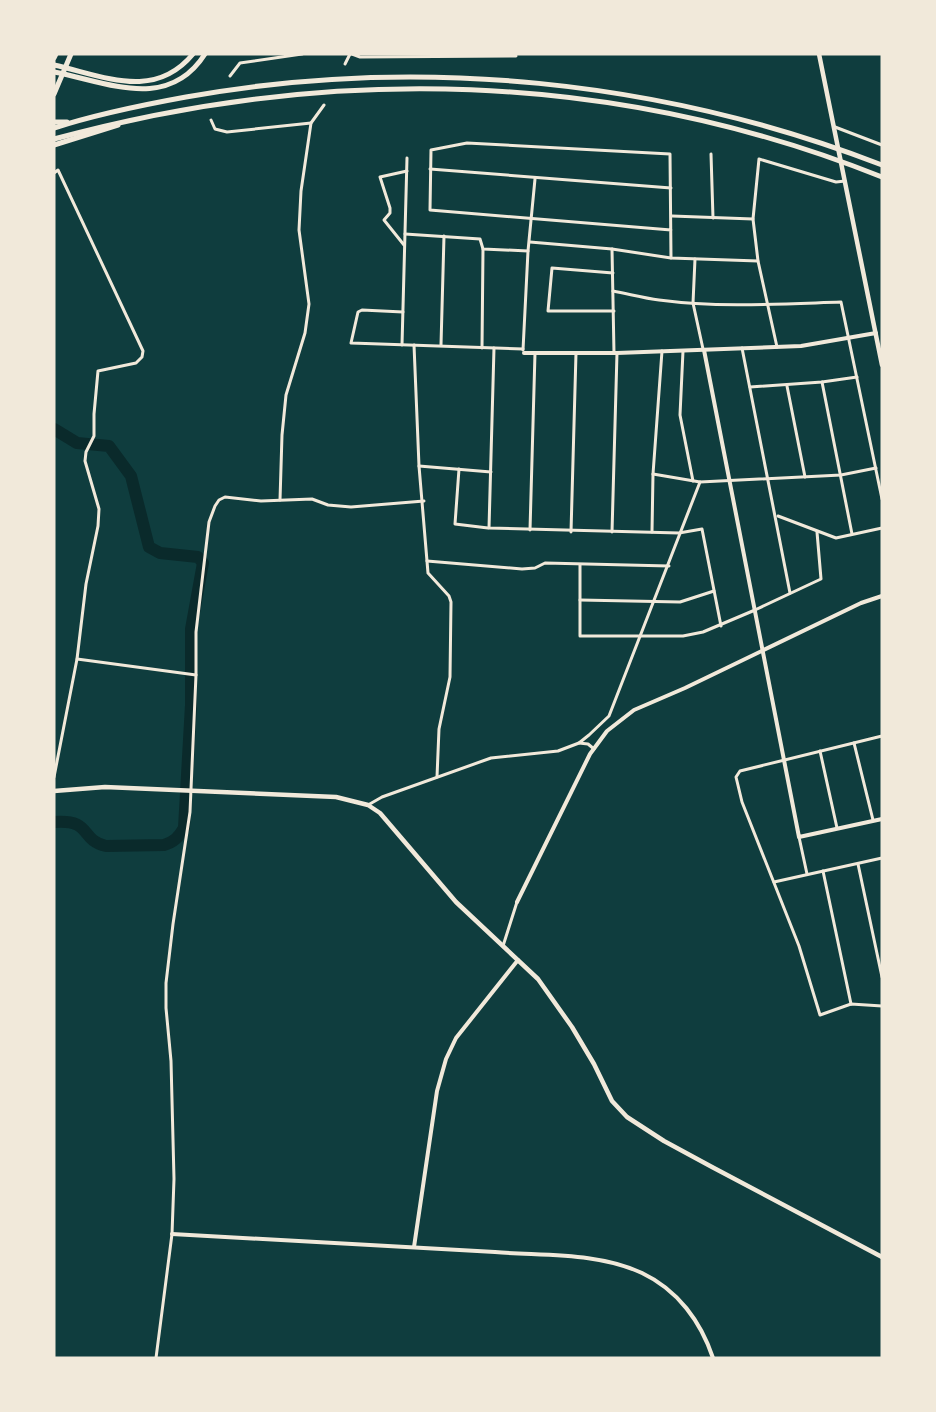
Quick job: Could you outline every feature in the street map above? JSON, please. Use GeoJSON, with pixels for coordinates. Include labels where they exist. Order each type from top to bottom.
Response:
{"type":"FeatureCollection","features":[{"type":"Feature","properties":{"kind":"highway"},"geometry":{"type":"LineString","coordinates":[[54,58],[56,54]]}},
{"type":"Feature","properties":{"kind":"highway"},"geometry":{"type":"LineString","coordinates":[[54,94],[71,54]]}},
{"type":"Feature","properties":{"kind":"highway"},"geometry":{"type":"LineString","coordinates":[[54,65],[127,89],[156,88],[182,78],[196,66],[205,54]]}},
{"type":"Feature","properties":{"kind":"highway"},"geometry":{"type":"LineString","coordinates":[[54,72],[77,73],[129,82],[150,82],[168,76],[183,66],[192,55]]}},
{"type":"Feature","properties":{"kind":"highway"},"geometry":{"type":"LineString","coordinates":[[57,124],[72,123],[171,100],[250,87],[370,78],[476,78],[581,88],[653,99],[754,122],[852,153],[882,165]]}},
{"type":"Feature","properties":{"kind":"highway"},"geometry":{"type":"LineString","coordinates":[[54,139],[136,118],[230,102],[325,91],[417,88],[474,90],[527,93],[651,110],[741,130],[828,157],[882,177]]}},
{"type":"Feature","properties":{"kind":"highway"},"geometry":{"type":"LineString","coordinates":[[54,145],[104,131],[136,118]]}},
{"type":"Feature","properties":{"kind":"main road"},"geometry":{"type":"LineString","coordinates":[[819,54],[882,365]]}},
{"type":"Feature","properties":{"kind":"main road"},"geometry":{"type":"LineString","coordinates":[[54,791],[105,787],[336,797],[368,805],[380,813],[456,902],[538,980],[555,1001],[594,1064],[612,1101],[627,1117],[683,1151],[882,1257]]}},
{"type":"Feature","properties":{"kind":"street"},"geometry":{"type":"LineString","coordinates":[[230,76],[240,63],[302,54]]}},
{"type":"Feature","properties":{"kind":"street"},"geometry":{"type":"LineString","coordinates":[[345,64],[351,54],[360,57],[516,56]]}},
{"type":"Feature","properties":{"kind":"street"},"geometry":{"type":"LineString","coordinates":[[280,500],[286,395],[305,333],[309,304],[299,230],[301,191],[311,123],[324,105]]}},
{"type":"Feature","properties":{"kind":"street"},"geometry":{"type":"LineString","coordinates":[[211,120],[215,129],[227,132],[311,123]]}},
{"type":"Feature","properties":{"kind":"street"},"geometry":{"type":"LineString","coordinates":[[833,126],[882,145]]}},
{"type":"Feature","properties":{"kind":"street"},"geometry":{"type":"LineString","coordinates":[[671,230],[430,210],[431,150],[466,143],[670,154],[672,216],[671,258]]}},
{"type":"Feature","properties":{"kind":"street"},"geometry":{"type":"LineString","coordinates":[[711,154],[713,218]]}},
{"type":"Feature","properties":{"kind":"street"},"geometry":{"type":"LineString","coordinates":[[402,345],[407,158]]}},
{"type":"Feature","properties":{"kind":"street"},"geometry":{"type":"LineString","coordinates":[[777,347],[759,261],[753,219],[759,159],[836,182],[846,181]]}},
{"type":"Feature","properties":{"kind":"street"},"geometry":{"type":"LineString","coordinates":[[430,169],[671,188]]}},
{"type":"Feature","properties":{"kind":"street"},"geometry":{"type":"LineString","coordinates":[[54,173],[58,170],[143,351],[142,357],[136,363],[98,371],[94,436],[86,452],[85,461],[99,509],[98,526],[86,584],[77,659],[54,777]]}},
{"type":"Feature","properties":{"kind":"street"},"geometry":{"type":"LineString","coordinates":[[405,246],[384,220],[390,213],[390,208],[380,177],[407,171]]}},
{"type":"Feature","properties":{"kind":"street"},"geometry":{"type":"LineString","coordinates":[[523,351],[528,251],[535,179]]}},
{"type":"Feature","properties":{"kind":"street"},"geometry":{"type":"LineString","coordinates":[[672,216],[753,219]]}},
{"type":"Feature","properties":{"kind":"street"},"geometry":{"type":"LineString","coordinates":[[405,234],[480,239],[483,249],[482,348]]}},
{"type":"Feature","properties":{"kind":"street"},"geometry":{"type":"LineString","coordinates":[[441,346],[444,236]]}},
{"type":"Feature","properties":{"kind":"street"},"geometry":{"type":"LineString","coordinates":[[530,242],[612,249],[671,258],[759,261]]}},
{"type":"Feature","properties":{"kind":"street"},"geometry":{"type":"LineString","coordinates":[[483,249],[528,251]]}},
{"type":"Feature","properties":{"kind":"street"},"geometry":{"type":"LineString","coordinates":[[612,249],[616,353],[612,532]]}},
{"type":"Feature","properties":{"kind":"street"},"geometry":{"type":"LineString","coordinates":[[695,259],[693,303],[731,481],[807,874]]}},
{"type":"Feature","properties":{"kind":"street"},"geometry":{"type":"LineString","coordinates":[[613,273],[552,268],[547,302],[548,311],[614,311]]}},
{"type":"Feature","properties":{"kind":"street"},"geometry":{"type":"LineString","coordinates":[[613,291],[659,300],[693,303],[768,305],[841,302],[882,498]]}},
{"type":"Feature","properties":{"kind":"street"},"geometry":{"type":"LineString","coordinates":[[403,312],[362,310],[358,312],[351,343],[494,348],[535,353],[616,353],[801,346],[876,333]]}},
{"type":"Feature","properties":{"kind":"street"},"geometry":{"type":"LineString","coordinates":[[414,345],[419,466],[424,501],[428,573],[449,596],[451,602],[450,678],[439,729],[437,777]]}},
{"type":"Feature","properties":{"kind":"street"},"geometry":{"type":"LineString","coordinates":[[489,528],[494,348]]}},
{"type":"Feature","properties":{"kind":"street"},"geometry":{"type":"LineString","coordinates":[[742,348],[777,516],[790,593]]}},
{"type":"Feature","properties":{"kind":"street"},"geometry":{"type":"LineString","coordinates":[[652,533],[653,474],[662,351]]}},
{"type":"Feature","properties":{"kind":"street"},"geometry":{"type":"LineString","coordinates":[[683,351],[680,415],[693,481]]}},
{"type":"Feature","properties":{"kind":"street"},"geometry":{"type":"LineString","coordinates":[[530,530],[535,353]]}},
{"type":"Feature","properties":{"kind":"street"},"geometry":{"type":"LineString","coordinates":[[571,532],[576,353]]}},
{"type":"Feature","properties":{"kind":"street"},"geometry":{"type":"LineString","coordinates":[[750,387],[787,386],[857,377]]}},
{"type":"Feature","properties":{"kind":"street"},"geometry":{"type":"LineString","coordinates":[[822,382],[852,534]]}},
{"type":"Feature","properties":{"kind":"street"},"geometry":{"type":"LineString","coordinates":[[787,386],[805,477]]}},
{"type":"Feature","properties":{"kind":"street"},"geometry":{"type":"LineString","coordinates":[[419,466],[491,472]]}},
{"type":"Feature","properties":{"kind":"street"},"geometry":{"type":"LineString","coordinates":[[653,474],[700,482],[841,475],[876,468]]}},
{"type":"Feature","properties":{"kind":"street"},"geometry":{"type":"LineString","coordinates":[[459,469],[455,524],[571,532],[679,533],[702,529],[721,626]]}},
{"type":"Feature","properties":{"kind":"street"},"geometry":{"type":"LineString","coordinates":[[368,805],[382,797],[491,758],[558,751],[579,742],[609,717],[700,482]]}},
{"type":"Feature","properties":{"kind":"street"},"geometry":{"type":"LineString","coordinates":[[156,1358],[172,1234],[174,1179],[171,1061],[166,983],[192,792],[196,632],[209,522],[215,506],[225,497],[261,501],[312,499],[328,505],[351,507],[424,501]]}},
{"type":"Feature","properties":{"kind":"street"},"geometry":{"type":"LineString","coordinates":[[777,516],[837,538],[882,528]]}},
{"type":"Feature","properties":{"kind":"street"},"geometry":{"type":"LineString","coordinates":[[580,565],[580,636],[683,636],[721,626],[821,579],[817,532]]}},
{"type":"Feature","properties":{"kind":"street"},"geometry":{"type":"LineString","coordinates":[[428,561],[522,569],[535,568],[544,563],[669,566]]}},
{"type":"Feature","properties":{"kind":"street"},"geometry":{"type":"LineString","coordinates":[[580,600],[680,602],[714,591]]}},
{"type":"Feature","properties":{"kind":"street"},"geometry":{"type":"LineString","coordinates":[[503,946],[517,902],[594,749],[607,731],[634,710],[861,603],[882,596]]}},
{"type":"Feature","properties":{"kind":"street"},"geometry":{"type":"LineString","coordinates":[[77,659],[196,675]]}},
{"type":"Feature","properties":{"kind":"street"},"geometry":{"type":"LineString","coordinates":[[882,736],[740,771],[736,777],[742,802],[799,946],[820,1015],[851,1004],[882,1006]]}},
{"type":"Feature","properties":{"kind":"street"},"geometry":{"type":"LineString","coordinates":[[579,742],[588,744],[594,749]]}},
{"type":"Feature","properties":{"kind":"street"},"geometry":{"type":"LineString","coordinates":[[854,743],[873,820]]}},
{"type":"Feature","properties":{"kind":"street"},"geometry":{"type":"LineString","coordinates":[[820,751],[837,828]]}},
{"type":"Feature","properties":{"kind":"street"},"geometry":{"type":"LineString","coordinates":[[799,837],[882,819]]}},
{"type":"Feature","properties":{"kind":"street"},"geometry":{"type":"LineString","coordinates":[[774,882],[882,858]]}},
{"type":"Feature","properties":{"kind":"street"},"geometry":{"type":"LineString","coordinates":[[858,864],[882,977]]}},
{"type":"Feature","properties":{"kind":"street"},"geometry":{"type":"LineString","coordinates":[[823,871],[851,1004]]}},
{"type":"Feature","properties":{"kind":"street"},"geometry":{"type":"LineString","coordinates":[[414,1247],[437,1091],[446,1059],[456,1038],[518,960]]}},
{"type":"Feature","properties":{"kind":"street"},"geometry":{"type":"LineString","coordinates":[[172,1234],[580,1258],[623,1265],[644,1274],[681,1301],[696,1320],[713,1358]]}},
{"type":"Feature","properties":{"kind":"waterway"},"geometry":{"type":"LineString","coordinates":[[54,429],[77,443],[109,446],[131,476],[149,547],[160,553],[198,557],[203,563],[191,629],[191,705],[184,828],[176,839],[164,845],[106,846],[92,839],[75,824],[54,822]]}}]}
